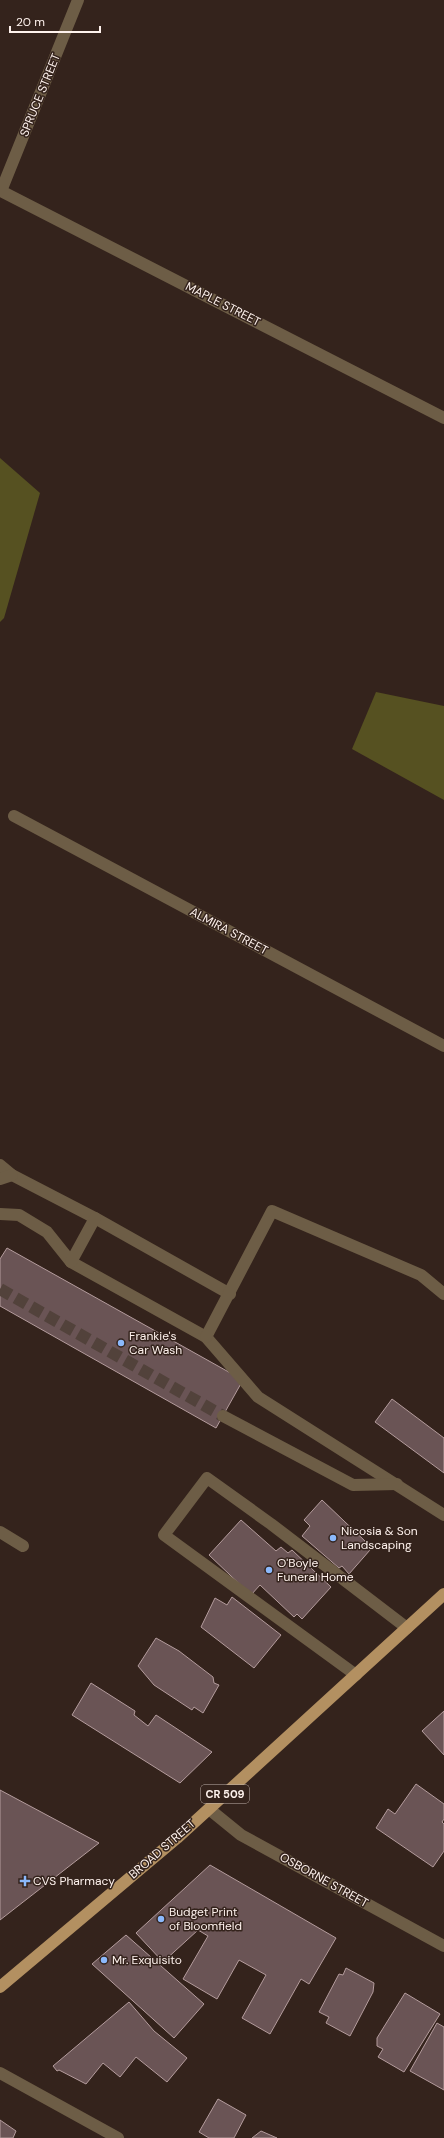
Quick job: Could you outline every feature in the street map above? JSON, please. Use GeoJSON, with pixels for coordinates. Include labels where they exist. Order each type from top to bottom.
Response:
{"type":"FeatureCollection","features":[{"type":"Feature","properties":{"kind":"main road","name":"BROAD STREET"},"geometry":{"type":"LineString","coordinates":[[0,1987],[177,1838],[444,1594]]}},
{"type":"Feature","properties":{"kind":"street","name":"SPRUCE STREET"},"geometry":{"type":"LineString","coordinates":[[1,191],[78,0]]}},
{"type":"Feature","properties":{"kind":"street","name":"MAPLE STREET"},"geometry":{"type":"LineString","coordinates":[[1,191],[444,418]]}},
{"type":"Feature","properties":{"kind":"street","name":"ALMIRA STREET"},"geometry":{"type":"LineString","coordinates":[[14,816],[444,1046]]}},
{"type":"Feature","properties":{"kind":"street"},"geometry":{"type":"LineString","coordinates":[[0,1165],[12,1175],[95,1218],[230,1294]]}},
{"type":"Feature","properties":{"kind":"street"},"geometry":{"type":"LineString","coordinates":[[0,1179],[12,1175]]}},
{"type":"Feature","properties":{"kind":"street"},"geometry":{"type":"LineString","coordinates":[[206,1337],[230,1294],[272,1211],[421,1275],[444,1294]]}},
{"type":"Feature","properties":{"kind":"street"},"geometry":{"type":"LineString","coordinates":[[0,1214],[19,1215],[47,1232],[71,1262],[206,1337],[258,1397],[444,1515]]}},
{"type":"Feature","properties":{"kind":"street"},"geometry":{"type":"LineString","coordinates":[[71,1262],[95,1218]]}},
{"type":"Feature","properties":{"kind":"street"},"geometry":{"type":"LineString","coordinates":[[223,1416],[353,1485],[397,1484]]}},
{"type":"Feature","properties":{"kind":"street"},"geometry":{"type":"LineString","coordinates":[[356,1675],[164,1535],[207,1478],[407,1628]]}},
{"type":"Feature","properties":{"kind":"street"},"geometry":{"type":"LineString","coordinates":[[0,1532],[23,1546]]}},
{"type":"Feature","properties":{"kind":"street","name":"OSBORNE STREET"},"geometry":{"type":"LineString","coordinates":[[209,1809],[241,1835],[444,1946]]}},
{"type":"Feature","properties":{"kind":"street"},"geometry":{"type":"LineString","coordinates":[[0,2073],[118,2138]]}},
{"type":"Feature","properties":{"kind":"shaded area"},"geometry":{"type":"Polygon","coordinates":[[[0,458],[40,493],[4,618],[0,622],[0,458]]]}},
{"type":"Feature","properties":{"kind":"shaded area"},"geometry":{"type":"Polygon","coordinates":[[[376,692],[444,706],[444,800],[352,749],[376,692]]]}},
{"type":"Feature","properties":{"kind":"building","name":"Frankie's Car Wash"},"geometry":{"type":"Polygon","coordinates":[[[7,1248],[243,1380],[216,1428],[0,1306],[0,1259],[7,1248]]]}},
{"type":"Feature","properties":{"kind":"building"},"geometry":{"type":"Polygon","coordinates":[[[392,1399],[444,1438],[444,1473],[375,1422],[392,1399]]]}},
{"type":"Feature","properties":{"kind":"building","name":"Nicosia & Son Landscaping"},"geometry":{"type":"Polygon","coordinates":[[[322,1500],[365,1541],[363,1544],[370,1550],[349,1574],[342,1566],[339,1568],[302,1536],[310,1526],[304,1520],[322,1500]]]}},
{"type":"Feature","properties":{"kind":"building","name":"O'Boyle Funeral Home"},"geometry":{"type":"Polygon","coordinates":[[[241,1520],[276,1551],[281,1547],[288,1553],[292,1550],[331,1587],[302,1619],[297,1614],[294,1617],[260,1585],[251,1595],[209,1555],[241,1520]]]}},
{"type":"Feature","properties":{"kind":"building"},"geometry":{"type":"Polygon","coordinates":[[[232,1597],[281,1635],[254,1668],[201,1627],[215,1598],[227,1605],[232,1597]]]}},
{"type":"Feature","properties":{"kind":"building"},"geometry":{"type":"Polygon","coordinates":[[[156,1638],[179,1651],[213,1677],[214,1683],[219,1685],[203,1713],[194,1707],[192,1710],[154,1685],[138,1666],[156,1638]]]}},
{"type":"Feature","properties":{"kind":"building"},"geometry":{"type":"Polygon","coordinates":[[[91,1683],[135,1711],[134,1715],[148,1726],[156,1715],[212,1752],[180,1783],[72,1715],[91,1683]]]}},
{"type":"Feature","properties":{"kind":"building"},"geometry":{"type":"Polygon","coordinates":[[[444,1711],[444,1755],[422,1731],[444,1711]]]}},
{"type":"Feature","properties":{"kind":"building"},"geometry":{"type":"Polygon","coordinates":[[[416,1784],[444,1804],[444,1819],[442,1822],[444,1824],[444,1851],[433,1867],[376,1828],[388,1809],[395,1814],[416,1784]]]}},
{"type":"Feature","properties":{"kind":"building","name":"CVS Pharmacy"},"geometry":{"type":"Polygon","coordinates":[[[0,1790],[99,1843],[0,1920],[0,1790]]]}},
{"type":"Feature","properties":{"kind":"building"},"geometry":{"type":"Polygon","coordinates":[[[210,1865],[336,1938],[309,1984],[301,1979],[270,2034],[242,2018],[266,1975],[239,1960],[217,1999],[183,1979],[208,1936],[198,1930],[163,1962],[136,1933],[210,1865]]]}},
{"type":"Feature","properties":{"kind":"building"},"geometry":{"type":"Polygon","coordinates":[[[126,1935],[204,2004],[174,2038],[92,1964],[126,1935]]]}},
{"type":"Feature","properties":{"kind":"building"},"geometry":{"type":"Polygon","coordinates":[[[346,1968],[374,1983],[373,1992],[350,2036],[326,2023],[329,2017],[319,2012],[339,1974],[343,1975],[346,1968]]]}},
{"type":"Feature","properties":{"kind":"building"},"geometry":{"type":"Polygon","coordinates":[[[405,1993],[440,2014],[404,2072],[378,2057],[383,2049],[377,2046],[377,2038],[405,1993]]]}},
{"type":"Feature","properties":{"kind":"building"},"geometry":{"type":"Polygon","coordinates":[[[129,2002],[154,2031],[187,2058],[167,2082],[136,2057],[120,2077],[103,2063],[86,2084],[59,2070],[57,2071],[53,2066],[129,2002]]]}},
{"type":"Feature","properties":{"kind":"building"},"geometry":{"type":"Polygon","coordinates":[[[437,2023],[444,2027],[444,2090],[410,2071],[437,2023]]]}},
{"type":"Feature","properties":{"kind":"building"},"geometry":{"type":"Polygon","coordinates":[[[218,2099],[246,2115],[234,2138],[209,2138],[199,2132],[218,2099]]]}},
{"type":"Feature","properties":{"kind":"building"},"geometry":{"type":"Polygon","coordinates":[[[0,2120],[16,2131],[13,2138],[0,2138],[0,2120]]]}},
{"type":"Feature","properties":{"kind":"building"},"geometry":{"type":"Polygon","coordinates":[[[261,2131],[277,2138],[252,2138],[261,2131]]]}},
{"type":"Feature","properties":{"kind":"tunnel"},"geometry":{"type":"LineString","coordinates":[[0,1289],[223,1416]]}},
{"type":"Feature","properties":{"kind":"place","name":"Frankie's Car Wash"},"geometry":{"type":"Point","coordinates":[121,1343]}},
{"type":"Feature","properties":{"kind":"place","name":"Nicosia & Son Landscaping"},"geometry":{"type":"Point","coordinates":[333,1538]}},
{"type":"Feature","properties":{"kind":"place","name":"O'Boyle Funeral Home"},"geometry":{"type":"Point","coordinates":[269,1570]}},
{"type":"Feature","properties":{"kind":"place","name":"CVS Pharmacy"},"geometry":{"type":"Point","coordinates":[25,1881]}},
{"type":"Feature","properties":{"kind":"place","name":"Budget Print of Bloomfield"},"geometry":{"type":"Point","coordinates":[161,1919]}},
{"type":"Feature","properties":{"kind":"place","name":"Mr. Exquisito"},"geometry":{"type":"Point","coordinates":[104,1960]}}]}
